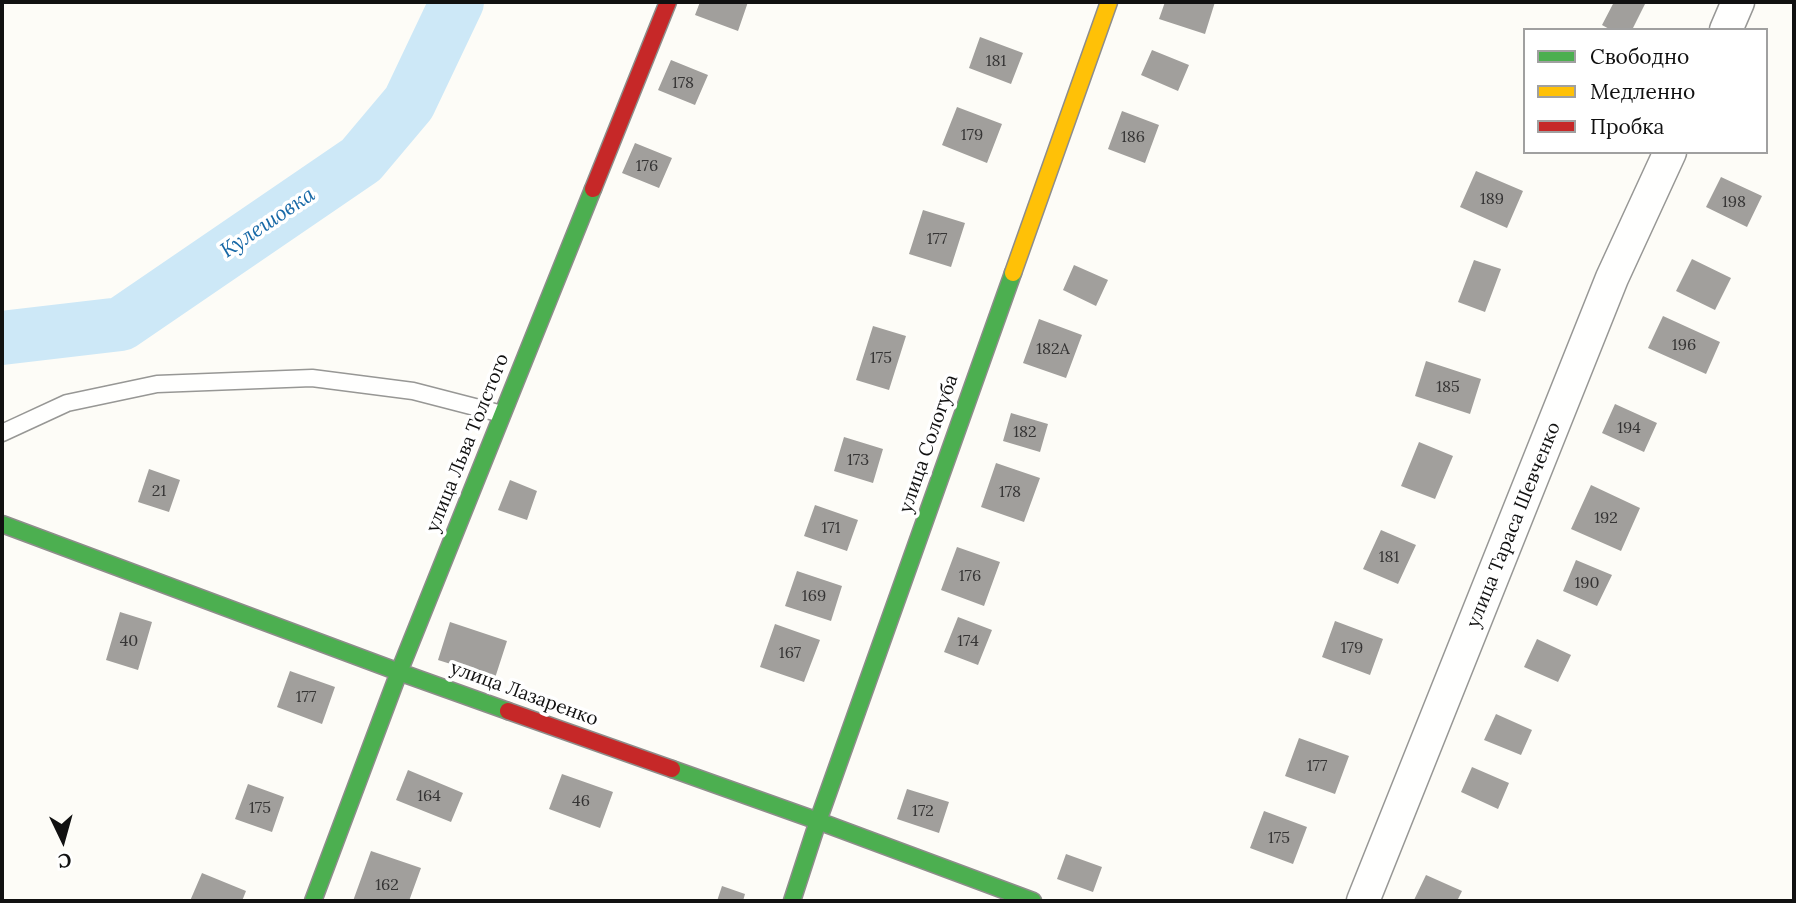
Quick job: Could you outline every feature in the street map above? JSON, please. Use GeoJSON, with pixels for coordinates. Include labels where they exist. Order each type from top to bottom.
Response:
{"type":"FeatureCollection","features":[{"type":"Feature","properties":{"kind":"street","name":"улица Льва Толстого"},"geometry":{"type":"LineString","coordinates":[[313,901],[400,672],[668,2]]}},
{"type":"Feature","properties":{"kind":"street","name":"улица Сологуба"},"geometry":{"type":"LineString","coordinates":[[792,901],[1109,2]]}},
{"type":"Feature","properties":{"kind":"street"},"geometry":{"type":"LineString","coordinates":[[1727,28],[1738,2]]}},
{"type":"Feature","properties":{"kind":"street","name":"улица Тараса Шевченко"},"geometry":{"type":"LineString","coordinates":[[1363,901],[1612,278],[1669,154]]}},
{"type":"Feature","properties":{"kind":"street","name":"улица Лазаренко"},"geometry":{"type":"LineString","coordinates":[[2,524],[400,672],[1033,901]]}},
{"type":"Feature","properties":{"kind":"lane"},"geometry":{"type":"LineString","coordinates":[[2,432],[66,403],[170,383],[312,379],[413,391],[502,414]]}},
{"type":"Feature","properties":{"kind":"building"},"geometry":{"type":"Polygon","coordinates":[[[700,2],[748,2],[738,31],[695,15],[700,2]]]}},
{"type":"Feature","properties":{"kind":"building"},"geometry":{"type":"Polygon","coordinates":[[[1165,2],[1215,2],[1205,34],[1159,19],[1165,2]]]}},
{"type":"Feature","properties":{"kind":"building"},"geometry":{"type":"Polygon","coordinates":[[[1614,2],[1646,2],[1633,28],[1607,28],[1602,25],[1614,2]]]}},
{"type":"Feature","properties":{"kind":"building"},"geometry":{"type":"Polygon","coordinates":[[[980,37],[1023,53],[1011,84],[969,68],[980,37]]]}},
{"type":"Feature","properties":{"kind":"building"},"geometry":{"type":"Polygon","coordinates":[[[1152,50],[1189,65],[1178,91],[1141,75],[1152,50]]]}},
{"type":"Feature","properties":{"kind":"building"},"geometry":{"type":"Polygon","coordinates":[[[671,60],[708,75],[695,105],[658,90],[671,60]]]}},
{"type":"Feature","properties":{"kind":"building"},"geometry":{"type":"Polygon","coordinates":[[[957,107],[1002,124],[987,163],[942,145],[957,107]]]}},
{"type":"Feature","properties":{"kind":"building"},"geometry":{"type":"Polygon","coordinates":[[[1122,111],[1159,125],[1145,163],[1108,149],[1122,111]]]}},
{"type":"Feature","properties":{"kind":"building"},"geometry":{"type":"Polygon","coordinates":[[[635,143],[672,158],[659,188],[622,173],[635,143]]]}},
{"type":"Feature","properties":{"kind":"building"},"geometry":{"type":"Polygon","coordinates":[[[1476,171],[1523,191],[1507,228],[1460,207],[1476,171]]]}},
{"type":"Feature","properties":{"kind":"building"},"geometry":{"type":"Polygon","coordinates":[[[1721,177],[1762,196],[1747,227],[1706,207],[1721,177]]]}},
{"type":"Feature","properties":{"kind":"building"},"geometry":{"type":"Polygon","coordinates":[[[923,210],[965,223],[951,267],[909,254],[923,210]]]}},
{"type":"Feature","properties":{"kind":"building"},"geometry":{"type":"Polygon","coordinates":[[[1692,259],[1731,278],[1715,310],[1676,291],[1692,259]]]}},
{"type":"Feature","properties":{"kind":"building"},"geometry":{"type":"Polygon","coordinates":[[[1474,260],[1501,269],[1485,312],[1458,302],[1474,260]]]}},
{"type":"Feature","properties":{"kind":"building"},"geometry":{"type":"Polygon","coordinates":[[[1074,265],[1108,280],[1096,306],[1063,290],[1074,265]]]}},
{"type":"Feature","properties":{"kind":"building"},"geometry":{"type":"Polygon","coordinates":[[[1663,316],[1720,342],[1706,374],[1648,348],[1663,316]]]}},
{"type":"Feature","properties":{"kind":"building"},"geometry":{"type":"Polygon","coordinates":[[[1039,319],[1082,335],[1066,378],[1023,363],[1039,319]]]}},
{"type":"Feature","properties":{"kind":"building"},"geometry":{"type":"Polygon","coordinates":[[[873,326],[906,336],[889,390],[856,380],[873,326]]]}},
{"type":"Feature","properties":{"kind":"building"},"geometry":{"type":"Polygon","coordinates":[[[1426,361],[1481,379],[1470,414],[1415,396],[1426,361]]]}},
{"type":"Feature","properties":{"kind":"building"},"geometry":{"type":"Polygon","coordinates":[[[1615,404],[1657,423],[1644,452],[1602,433],[1615,404]]]}},
{"type":"Feature","properties":{"kind":"building"},"geometry":{"type":"Polygon","coordinates":[[[1011,413],[1048,424],[1040,452],[1003,441],[1011,413]]]}},
{"type":"Feature","properties":{"kind":"building"},"geometry":{"type":"Polygon","coordinates":[[[844,437],[883,449],[873,483],[834,471],[844,437]]]}},
{"type":"Feature","properties":{"kind":"building"},"geometry":{"type":"Polygon","coordinates":[[[1419,442],[1453,456],[1435,499],[1401,486],[1419,442]]]}},
{"type":"Feature","properties":{"kind":"building"},"geometry":{"type":"Polygon","coordinates":[[[996,463],[1040,478],[1024,522],[981,507],[996,463]]]}},
{"type":"Feature","properties":{"kind":"building"},"geometry":{"type":"Polygon","coordinates":[[[149,469],[180,480],[169,512],[138,502],[149,469]]]}},
{"type":"Feature","properties":{"kind":"building"},"geometry":{"type":"Polygon","coordinates":[[[510,480],[537,491],[527,520],[498,510],[510,480]]]}},
{"type":"Feature","properties":{"kind":"building"},"geometry":{"type":"Polygon","coordinates":[[[1591,485],[1640,508],[1621,551],[1571,529],[1591,485]]]}},
{"type":"Feature","properties":{"kind":"building"},"geometry":{"type":"Polygon","coordinates":[[[815,505],[858,520],[847,551],[804,536],[815,505]]]}},
{"type":"Feature","properties":{"kind":"building"},"geometry":{"type":"Polygon","coordinates":[[[1381,530],[1416,545],[1398,584],[1363,569],[1381,530]]]}},
{"type":"Feature","properties":{"kind":"building"},"geometry":{"type":"Polygon","coordinates":[[[957,547],[1000,562],[984,606],[941,590],[957,547]]]}},
{"type":"Feature","properties":{"kind":"building"},"geometry":{"type":"Polygon","coordinates":[[[1576,560],[1612,575],[1597,606],[1563,591],[1576,560]]]}},
{"type":"Feature","properties":{"kind":"building"},"geometry":{"type":"Polygon","coordinates":[[[797,571],[842,586],[831,621],[785,606],[797,571]]]}},
{"type":"Feature","properties":{"kind":"building"},"geometry":{"type":"Polygon","coordinates":[[[120,612],[152,622],[138,670],[106,660],[120,612]]]}},
{"type":"Feature","properties":{"kind":"building"},"geometry":{"type":"Polygon","coordinates":[[[958,617],[992,630],[978,665],[944,652],[958,617]]]}},
{"type":"Feature","properties":{"kind":"building"},"geometry":{"type":"Polygon","coordinates":[[[1335,621],[1383,639],[1370,675],[1322,657],[1335,621]]]}},
{"type":"Feature","properties":{"kind":"building"},"geometry":{"type":"Polygon","coordinates":[[[450,622],[507,641],[495,678],[438,660],[450,622]]]}},
{"type":"Feature","properties":{"kind":"building"},"geometry":{"type":"Polygon","coordinates":[[[775,624],[820,640],[804,682],[760,667],[775,624]]]}},
{"type":"Feature","properties":{"kind":"building"},"geometry":{"type":"Polygon","coordinates":[[[1537,639],[1571,655],[1558,682],[1524,667],[1537,639]]]}},
{"type":"Feature","properties":{"kind":"building"},"geometry":{"type":"Polygon","coordinates":[[[290,671],[335,687],[322,724],[277,707],[290,671]]]}},
{"type":"Feature","properties":{"kind":"building"},"geometry":{"type":"Polygon","coordinates":[[[1496,714],[1532,730],[1521,755],[1484,740],[1496,714]]]}},
{"type":"Feature","properties":{"kind":"building"},"geometry":{"type":"Polygon","coordinates":[[[1299,738],[1349,756],[1335,794],[1285,776],[1299,738]]]}},
{"type":"Feature","properties":{"kind":"building"},"geometry":{"type":"Polygon","coordinates":[[[1472,767],[1509,783],[1498,809],[1461,792],[1472,767]]]}},
{"type":"Feature","properties":{"kind":"building"},"geometry":{"type":"Polygon","coordinates":[[[408,770],[463,793],[451,822],[396,800],[408,770]]]}},
{"type":"Feature","properties":{"kind":"building"},"geometry":{"type":"Polygon","coordinates":[[[562,774],[613,792],[600,828],[549,809],[562,774]]]}},
{"type":"Feature","properties":{"kind":"building"},"geometry":{"type":"Polygon","coordinates":[[[248,784],[284,797],[272,832],[235,819],[248,784]]]}},
{"type":"Feature","properties":{"kind":"building"},"geometry":{"type":"Polygon","coordinates":[[[907,789],[949,802],[939,833],[897,819],[907,789]]]}},
{"type":"Feature","properties":{"kind":"building"},"geometry":{"type":"Polygon","coordinates":[[[1264,811],[1307,827],[1293,864],[1250,848],[1264,811]]]}},
{"type":"Feature","properties":{"kind":"building"},"geometry":{"type":"Polygon","coordinates":[[[371,851],[421,868],[409,901],[353,901],[371,851]]]}},
{"type":"Feature","properties":{"kind":"building"},"geometry":{"type":"Polygon","coordinates":[[[1066,854],[1102,867],[1093,892],[1057,879],[1066,854]]]}},
{"type":"Feature","properties":{"kind":"building"},"geometry":{"type":"Polygon","coordinates":[[[202,873],[246,891],[242,901],[190,901],[202,873]]]}},
{"type":"Feature","properties":{"kind":"building"},"geometry":{"type":"Polygon","coordinates":[[[1426,875],[1462,891],[1457,901],[1414,900],[1426,875]]]}},
{"type":"Feature","properties":{"kind":"building"},"geometry":{"type":"Polygon","coordinates":[[[722,886],[745,894],[743,901],[717,901],[722,886]]]}},
{"type":"Feature","properties":{"kind":"waterway","name":"Кулешовка"},"geometry":{"type":"LineString","coordinates":[[2,338],[121,324],[361,160],[409,103],[457,2]]}},
{"type":"Feature","properties":{"kind":"traffic: fast"},"geometry":{"type":"LineString","coordinates":[[313,901],[399,672],[593,189]]}},
{"type":"Feature","properties":{"kind":"traffic: fast"},"geometry":{"type":"LineString","coordinates":[[792,901],[1013,273]]}},
{"type":"Feature","properties":{"kind":"traffic: fast"},"geometry":{"type":"LineString","coordinates":[[2,524],[508,711]]}},
{"type":"Feature","properties":{"kind":"traffic: fast"},"geometry":{"type":"LineString","coordinates":[[672,769],[1033,901]]}},
{"type":"Feature","properties":{"kind":"traffic: slow"},"geometry":{"type":"LineString","coordinates":[[1013,273],[1109,2]]}},
{"type":"Feature","properties":{"kind":"traffic: jam"},"geometry":{"type":"LineString","coordinates":[[593,189],[668,2]]}},
{"type":"Feature","properties":{"kind":"traffic: jam"},"geometry":{"type":"LineString","coordinates":[[508,711],[672,769]]}}]}
